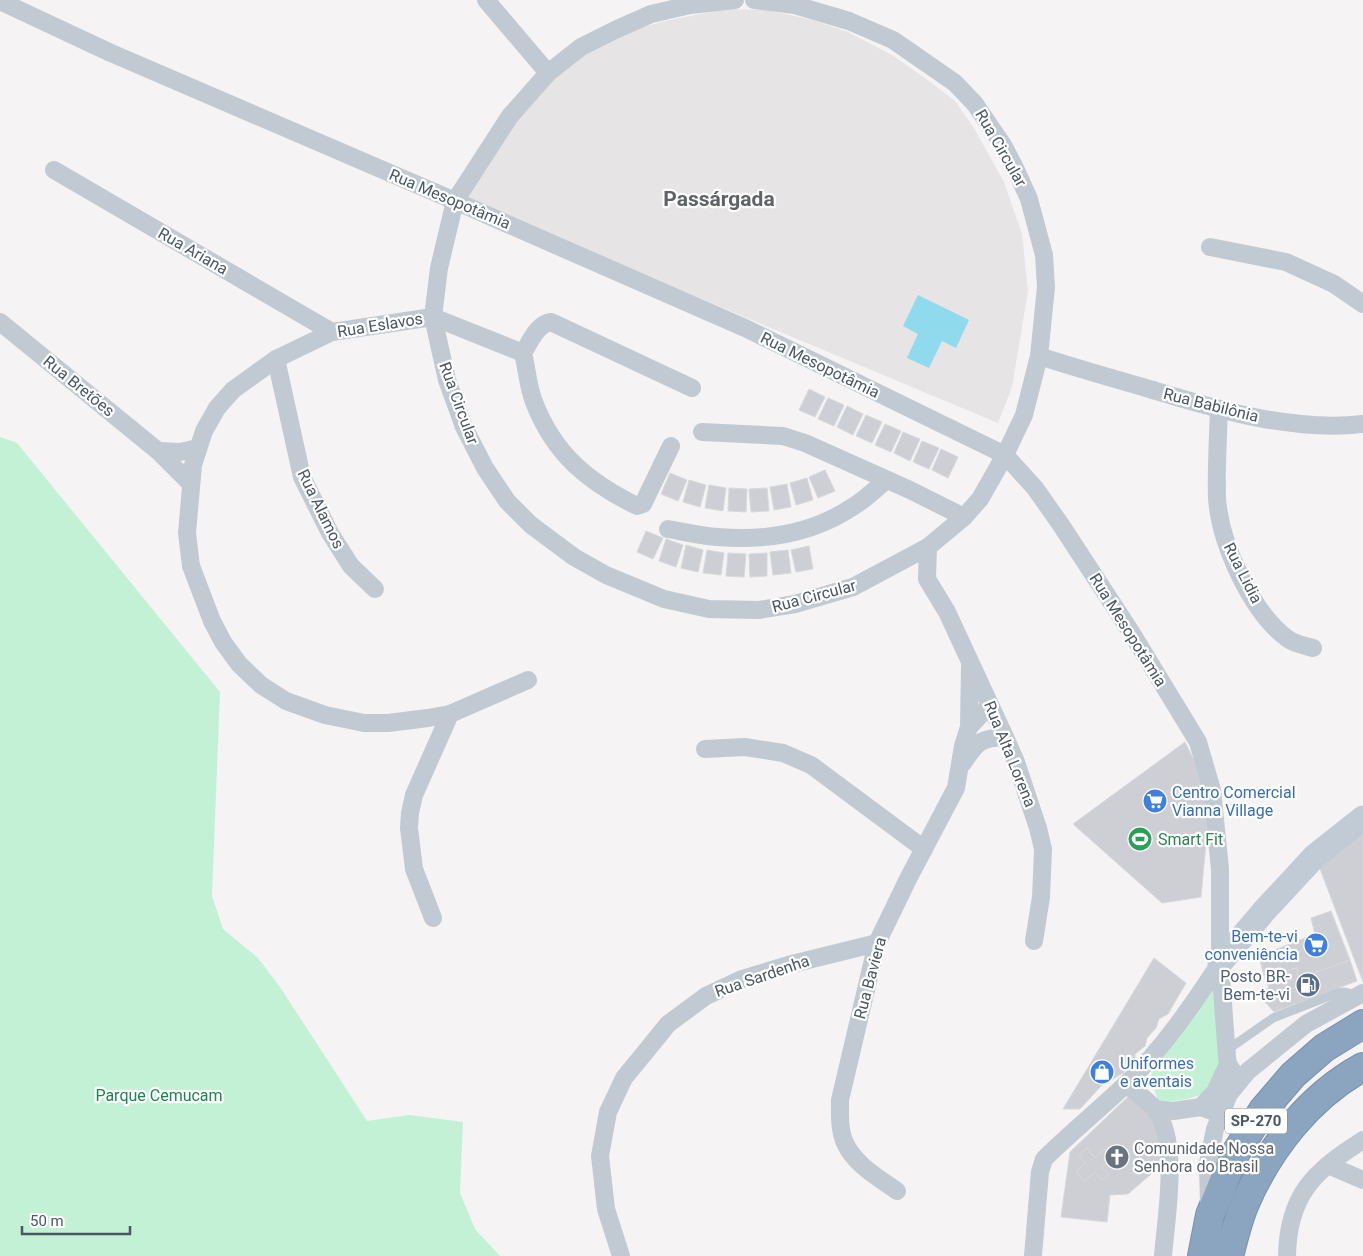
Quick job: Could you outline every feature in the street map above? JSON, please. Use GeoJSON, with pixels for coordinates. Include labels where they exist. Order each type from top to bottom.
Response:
{"type":"FeatureCollection","features":[{"type":"Feature","properties":{"kind":"highway","name":"SP-270"},"geometry":{"type":"LineString","coordinates":[[1202,1256],[1210,1215],[1235,1154],[1263,1110],[1293,1075],[1324,1048],[1363,1024]]}},
{"type":"Feature","properties":{"kind":"highway","name":"SP-270"},"geometry":{"type":"LineString","coordinates":[[1229,1256],[1245,1202],[1267,1161],[1289,1130],[1318,1098],[1363,1067]]}},
{"type":"Feature","properties":{"kind":"street"},"geometry":{"type":"LineString","coordinates":[[486,0],[548,73]]}},
{"type":"Feature","properties":{"kind":"street","name":"Rua Circular"},"geometry":{"type":"LineString","coordinates":[[735,0],[690,5],[651,14],[582,47],[548,73],[510,116],[456,201],[439,268],[433,317],[447,380],[464,427],[485,468],[507,501],[531,524],[574,557],[606,575],[664,599],[709,609],[759,610],[795,604],[853,587],[893,567],[928,547],[964,517],[980,499],[1005,455],[1024,415],[1039,356],[1046,287],[1044,255],[1030,199],[1016,168],[975,104],[955,84],[894,40],[849,21],[796,2],[754,0]]}},
{"type":"Feature","properties":{"kind":"street","name":"Rua Mesopotâmia"},"geometry":{"type":"LineString","coordinates":[[0,1],[111,53],[456,201],[745,328],[1005,455],[1035,488],[1061,525],[1131,632],[1198,742],[1212,790],[1220,861],[1220,964],[1227,1057],[1239,1081]]}},
{"type":"Feature","properties":{"kind":"street","name":"Rua Ariana"},"geometry":{"type":"LineString","coordinates":[[54,170],[332,332]]}},
{"type":"Feature","properties":{"kind":"street"},"geometry":{"type":"LineString","coordinates":[[1210,247],[1286,262],[1334,284],[1363,304]]}},
{"type":"Feature","properties":{"kind":"street"},"geometry":{"type":"LineString","coordinates":[[433,317],[523,353]]}},
{"type":"Feature","properties":{"kind":"street","name":"Rua Eslavos"},"geometry":{"type":"LineString","coordinates":[[433,317],[332,332],[276,359],[233,390],[217,408],[204,431],[193,465],[187,533],[191,566],[212,622],[223,642],[239,664],[261,685],[286,701],[318,712],[364,723],[388,724],[450,714],[528,680]]}},
{"type":"Feature","properties":{"kind":"street","name":"Rua Bretões"},"geometry":{"type":"LineString","coordinates":[[0,322],[158,451],[191,484]]}},
{"type":"Feature","properties":{"kind":"street"},"geometry":{"type":"LineString","coordinates":[[671,446],[643,504],[637,506],[618,497],[584,474],[551,437],[534,401],[523,353],[540,327],[544,323],[551,322],[692,388]]}},
{"type":"Feature","properties":{"kind":"street","name":"Rua Babilônia"},"geometry":{"type":"LineString","coordinates":[[1039,356],[1238,415],[1295,424],[1348,426],[1363,424]]}},
{"type":"Feature","properties":{"kind":"street","name":"Rua Alamos"},"geometry":{"type":"LineString","coordinates":[[276,359],[302,476],[335,541],[351,566],[375,589]]}},
{"type":"Feature","properties":{"kind":"street","name":"Rua Lidia"},"geometry":{"type":"LineString","coordinates":[[1219,410],[1218,500],[1226,545],[1243,582],[1270,621],[1289,640],[1313,648]]}},
{"type":"Feature","properties":{"kind":"street"},"geometry":{"type":"LineString","coordinates":[[702,432],[783,436],[805,443],[964,517]]}},
{"type":"Feature","properties":{"kind":"street"},"geometry":{"type":"LineString","coordinates":[[158,451],[180,452],[198,448]]}},
{"type":"Feature","properties":{"kind":"street"},"geometry":{"type":"LineString","coordinates":[[668,529],[717,538],[762,538],[798,532],[822,523],[854,506],[887,480]]}},
{"type":"Feature","properties":{"kind":"street"},"geometry":{"type":"LineString","coordinates":[[893,567],[927,579],[928,547]]}},
{"type":"Feature","properties":{"kind":"street","name":"Rua Alta Lorena"},"geometry":{"type":"LineString","coordinates":[[927,579],[947,612],[1006,737],[1035,818],[1043,849],[1041,897],[1034,941]]}},
{"type":"Feature","properties":{"kind":"street","name":"Rua Baviera"},"geometry":{"type":"LineString","coordinates":[[897,1191],[862,1166],[846,1143],[840,1122],[840,1100],[877,943],[956,788],[969,727],[970,660]]}},
{"type":"Feature","properties":{"kind":"street","name":"Rua Baviera"},"geometry":{"type":"LineString","coordinates":[[969,727],[990,704]]}},
{"type":"Feature","properties":{"kind":"street"},"geometry":{"type":"LineString","coordinates":[[433,918],[414,869],[409,828],[410,813],[414,795],[450,714]]}},
{"type":"Feature","properties":{"kind":"street"},"geometry":{"type":"LineString","coordinates":[[961,765],[974,746],[982,740],[989,737],[1006,737]]}},
{"type":"Feature","properties":{"kind":"street"},"geometry":{"type":"LineString","coordinates":[[705,749],[745,747],[782,754],[811,765],[924,849]]}},
{"type":"Feature","properties":{"kind":"street"},"geometry":{"type":"LineString","coordinates":[[1033,1256],[1039,1179],[1044,1159],[1126,1084],[1188,1011],[1220,964],[1315,856],[1363,818]]}},
{"type":"Feature","properties":{"kind":"street","name":"Rua Sardenha"},"geometry":{"type":"LineString","coordinates":[[620,1256],[606,1209],[600,1156],[608,1112],[624,1078],[646,1050],[668,1024],[706,996],[742,979],[788,965],[877,943]]}},
{"type":"Feature","properties":{"kind":"street"},"geometry":{"type":"LineString","coordinates":[[1210,1215],[1208,1163],[1215,1129],[1229,1094],[1239,1081],[1270,1052],[1306,1024],[1360,994]]}},
{"type":"Feature","properties":{"kind":"street"},"geometry":{"type":"LineString","coordinates":[[1201,1107],[1215,1092],[1227,1057]]}},
{"type":"Feature","properties":{"kind":"street"},"geometry":{"type":"LineString","coordinates":[[1126,1084],[1155,1109],[1168,1142],[1170,1161],[1163,1256]]}},
{"type":"Feature","properties":{"kind":"street"},"geometry":{"type":"LineString","coordinates":[[1155,1109],[1173,1111],[1201,1107],[1220,1114]]}},
{"type":"Feature","properties":{"kind":"street"},"geometry":{"type":"LineString","coordinates":[[1287,1256],[1290,1224],[1302,1191],[1328,1165],[1363,1140]]}},
{"type":"Feature","properties":{"kind":"street"},"geometry":{"type":"LineString","coordinates":[[1328,1165],[1363,1180]]}},
{"type":"Feature","properties":{"kind":"lane"},"geometry":{"type":"LineString","coordinates":[[1227,1057],[1274,1018],[1337,993],[1360,994]]}},
{"type":"Feature","properties":{"kind":"shaded area"},"geometry":{"type":"Polygon","coordinates":[[[725,9],[767,10],[813,20],[848,32],[892,55],[929,81],[955,101],[974,128],[1004,182],[1022,234],[1028,291],[1012,387],[998,423],[465,200],[518,115],[564,68],[610,36],[665,21],[725,9]]]}},
{"type":"Feature","properties":{"kind":"green space","name":"Parque Cemucam"},"geometry":{"type":"Polygon","coordinates":[[[0,437],[17,443],[220,692],[212,896],[223,929],[257,957],[280,987],[367,1121],[409,1115],[463,1122],[460,1193],[475,1229],[500,1256],[0,1256],[0,437]]]}},
{"type":"Feature","properties":{"kind":"green space"},"geometry":{"type":"Polygon","coordinates":[[[1210,982],[1220,997],[1219,1067],[1211,1091],[1185,1099],[1172,1101],[1158,1100],[1151,1080],[1153,1065],[1210,982]]]}},
{"type":"Feature","properties":{"kind":"water"},"geometry":{"type":"Polygon","coordinates":[[[918,295],[969,320],[956,348],[942,341],[929,368],[907,358],[918,334],[903,326],[918,295]]]}},
{"type":"Feature","properties":{"kind":"building"},"geometry":{"type":"Polygon","coordinates":[[[809,389],[825,397],[815,417],[799,410],[809,389]]]}},
{"type":"Feature","properties":{"kind":"building"},"geometry":{"type":"Polygon","coordinates":[[[828,398],[844,405],[834,426],[818,419],[828,398]]]}},
{"type":"Feature","properties":{"kind":"building"},"geometry":{"type":"Polygon","coordinates":[[[847,406],[863,414],[853,435],[837,427],[847,406]]]}},
{"type":"Feature","properties":{"kind":"building"},"geometry":{"type":"Polygon","coordinates":[[[866,415],[882,422],[872,443],[856,436],[866,415]]]}},
{"type":"Feature","properties":{"kind":"building"},"geometry":{"type":"Polygon","coordinates":[[[885,424],[901,431],[891,452],[875,445],[885,424]]]}},
{"type":"Feature","properties":{"kind":"building"},"geometry":{"type":"Polygon","coordinates":[[[903,432],[920,439],[910,461],[894,453],[903,432]]]}},
{"type":"Feature","properties":{"kind":"building"},"geometry":{"type":"Polygon","coordinates":[[[922,441],[939,448],[929,469],[913,462],[922,441]]]}},
{"type":"Feature","properties":{"kind":"building"},"geometry":{"type":"Polygon","coordinates":[[[941,449],[958,457],[948,478],[932,470],[941,449]]]}},
{"type":"Feature","properties":{"kind":"building"},"geometry":{"type":"Polygon","coordinates":[[[825,470],[835,491],[818,498],[809,477],[825,470]]]}},
{"type":"Feature","properties":{"kind":"building"},"geometry":{"type":"Polygon","coordinates":[[[670,473],[687,480],[678,501],[661,494],[670,473]]]}},
{"type":"Feature","properties":{"kind":"building"},"geometry":{"type":"Polygon","coordinates":[[[807,478],[813,500],[796,505],[790,483],[807,478]]]}},
{"type":"Feature","properties":{"kind":"building"},"geometry":{"type":"Polygon","coordinates":[[[689,480],[706,485],[700,507],[683,502],[689,480]]]}},
{"type":"Feature","properties":{"kind":"building"},"geometry":{"type":"Polygon","coordinates":[[[787,484],[791,507],[774,510],[770,487],[787,484]]]}},
{"type":"Feature","properties":{"kind":"building"},"geometry":{"type":"Polygon","coordinates":[[[709,485],[726,488],[723,511],[705,508],[709,485]]]}},
{"type":"Feature","properties":{"kind":"building"},"geometry":{"type":"Polygon","coordinates":[[[729,488],[747,489],[746,512],[728,511],[729,488]]]}},
{"type":"Feature","properties":{"kind":"building"},"geometry":{"type":"Polygon","coordinates":[[[767,488],[769,511],[751,512],[749,489],[767,488]]]}},
{"type":"Feature","properties":{"kind":"building"},"geometry":{"type":"Polygon","coordinates":[[[646,531],[663,538],[653,559],[637,552],[646,531]]]}},
{"type":"Feature","properties":{"kind":"building"},"geometry":{"type":"Polygon","coordinates":[[[666,539],[683,545],[676,567],[659,561],[666,539]]]}},
{"type":"Feature","properties":{"kind":"building"},"geometry":{"type":"Polygon","coordinates":[[[686,545],[703,550],[698,572],[681,568],[686,545]]]}},
{"type":"Feature","properties":{"kind":"building"},"geometry":{"type":"Polygon","coordinates":[[[809,546],[813,569],[796,572],[791,550],[809,546]]]}},
{"type":"Feature","properties":{"kind":"building"},"geometry":{"type":"Polygon","coordinates":[[[707,550],[724,553],[721,575],[703,573],[707,550]]]}},
{"type":"Feature","properties":{"kind":"building"},"geometry":{"type":"Polygon","coordinates":[[[788,550],[791,573],[773,575],[770,552],[788,550]]]}},
{"type":"Feature","properties":{"kind":"building"},"geometry":{"type":"Polygon","coordinates":[[[728,553],[746,554],[744,577],[726,576],[728,553]]]}},
{"type":"Feature","properties":{"kind":"building"},"geometry":{"type":"Polygon","coordinates":[[[767,553],[767,576],[750,577],[749,554],[767,553]]]}},
{"type":"Feature","properties":{"kind":"building","name":"Centro Comercial Vianna Village"},"geometry":{"type":"Polygon","coordinates":[[[1185,742],[1203,778],[1207,832],[1201,897],[1162,903],[1073,824],[1185,742]]]}},
{"type":"Feature","properties":{"kind":"building"},"geometry":{"type":"Polygon","coordinates":[[[1363,833],[1363,982],[1317,861],[1363,833]]]}},
{"type":"Feature","properties":{"kind":"building","name":"Bem-te-vi conveniência"},"geometry":{"type":"Polygon","coordinates":[[[1331,911],[1350,960],[1298,979],[1297,968],[1264,976],[1259,956],[1315,934],[1311,918],[1331,911]]]}},
{"type":"Feature","properties":{"kind":"building"},"geometry":{"type":"Polygon","coordinates":[[[1154,958],[1186,983],[1168,1014],[1159,1019],[1156,1028],[1147,1038],[1145,1046],[1135,1054],[1135,1060],[1123,1073],[1101,1086],[1080,1109],[1063,1109],[1154,958]]]}},
{"type":"Feature","properties":{"kind":"building","name":"Posto BR- Bem-te-vi"},"geometry":{"type":"Polygon","coordinates":[[[1350,960],[1357,981],[1274,1012],[1265,1002],[1269,1002],[1264,989],[1269,988],[1264,976],[1297,968],[1298,979],[1350,960]]]}},
{"type":"Feature","properties":{"kind":"building","name":"Comunidade Nossa Senhora do Brasil"},"geometry":{"type":"Polygon","coordinates":[[[1131,1094],[1154,1112],[1165,1162],[1128,1194],[1110,1195],[1107,1222],[1061,1217],[1070,1152],[1131,1094]]]}},
{"type":"Feature","properties":{"kind":"building"},"geometry":{"type":"Polygon","coordinates":[[[1087,1148],[1095,1158],[1105,1149],[1112,1158],[1102,1167],[1109,1175],[1102,1180],[1095,1172],[1084,1181],[1076,1171],[1086,1163],[1079,1155],[1087,1148]]]}},
{"type":"Feature","properties":{"kind":"place","name":"Centro Comercial Vianna Village"},"geometry":{"type":"Point","coordinates":[1155,801]}},
{"type":"Feature","properties":{"kind":"place","name":"Smart Fit"},"geometry":{"type":"Point","coordinates":[1140,839]}},
{"type":"Feature","properties":{"kind":"place","name":"Bem-te-vi conveniência"},"geometry":{"type":"Point","coordinates":[1316,945]}},
{"type":"Feature","properties":{"kind":"place","name":"Posto BR- Bem-te-vi"},"geometry":{"type":"Point","coordinates":[1308,985]}},
{"type":"Feature","properties":{"kind":"place","name":"Uniformes e aventais"},"geometry":{"type":"Point","coordinates":[1102,1072]}},
{"type":"Feature","properties":{"kind":"place","name":"Comunidade Nossa Senhora do Brasil"},"geometry":{"type":"Point","coordinates":[1117,1157]}},
{"type":"Feature","properties":{"kind":"district","name":"Passárgada"},"geometry":{"type":"Point","coordinates":[719,199]}}]}
